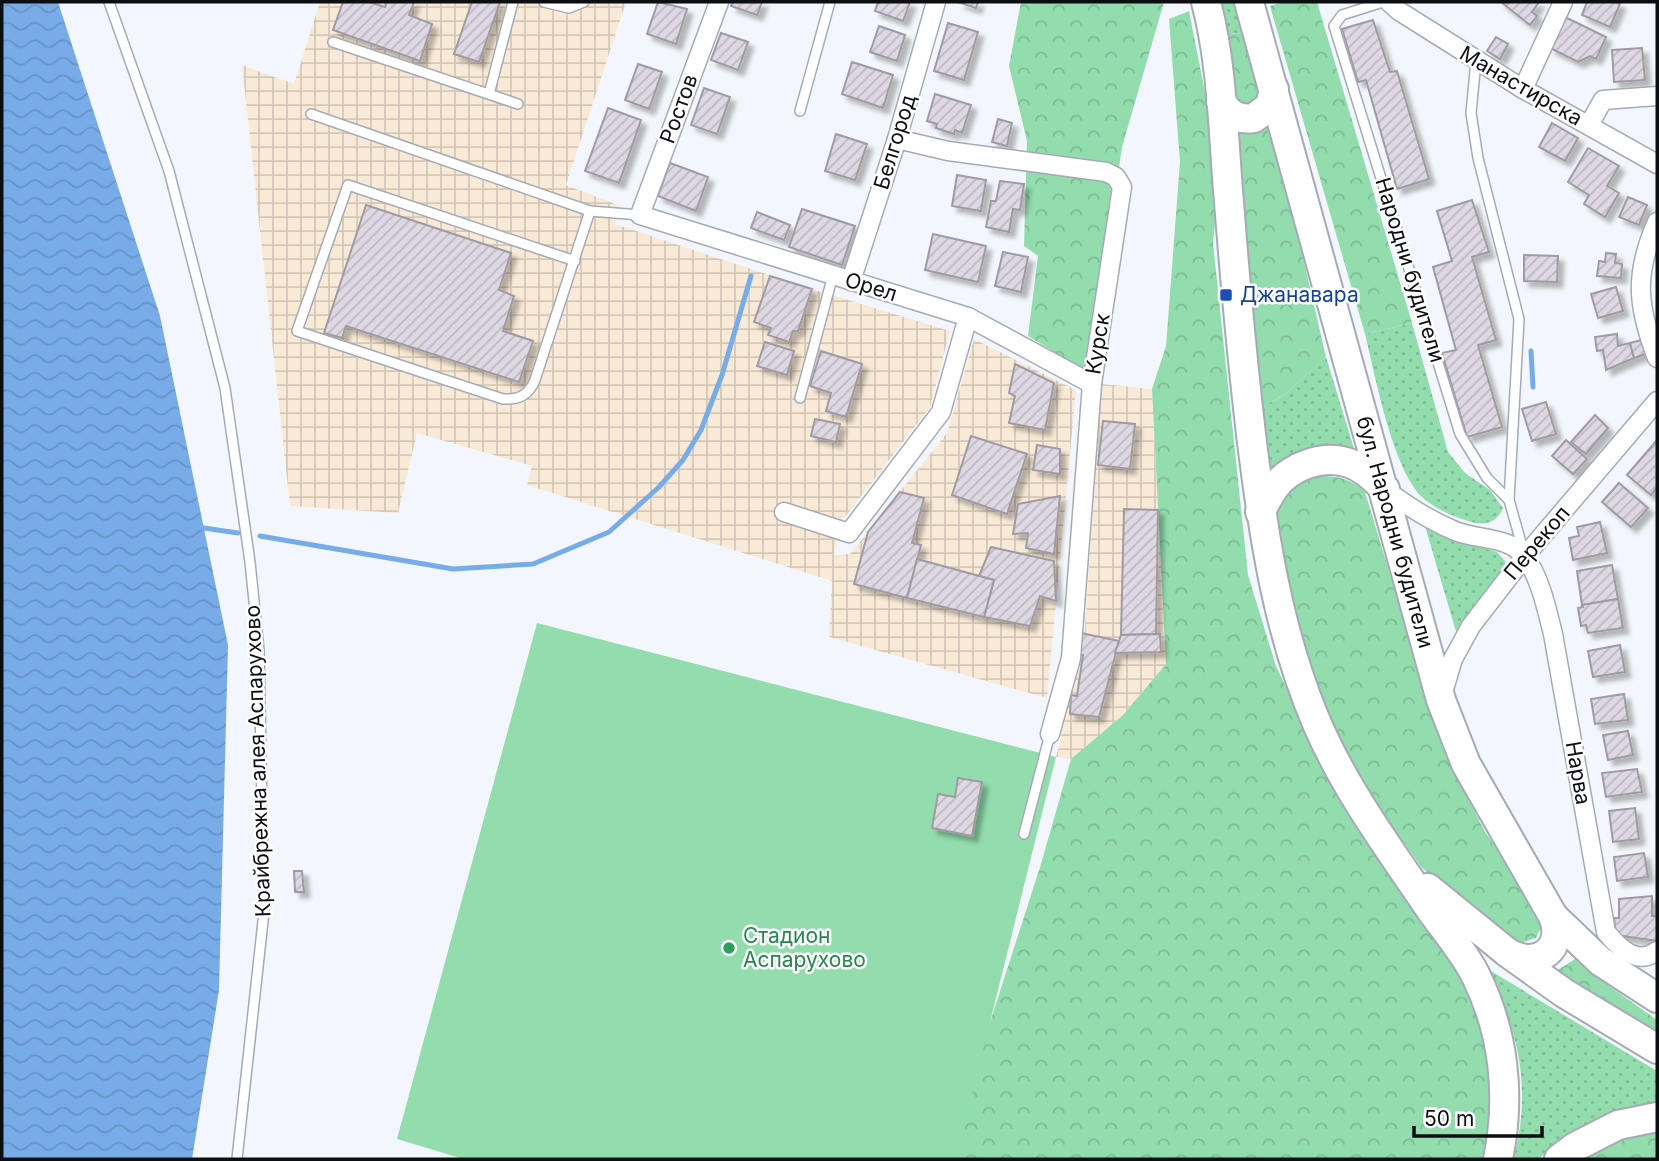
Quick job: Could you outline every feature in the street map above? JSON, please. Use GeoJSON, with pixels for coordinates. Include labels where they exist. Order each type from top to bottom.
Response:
{"type":"FeatureCollection","features":[{"type":"Feature","properties":{"kind":"main road"},"geometry":{"type":"LineString","coordinates":[[1206,2],[1213,27],[1221,101],[1235,286],[1260,512],[1275,589],[1297,666],[1318,725],[1365,814],[1474,973],[1491,1016],[1502,1055],[1506,1087],[1499,1159]]}},
{"type":"Feature","properties":{"kind":"main road","name":"бул. Народни будители"},"geometry":{"type":"LineString","coordinates":[[1249,2],[1441,699],[1466,764],[1553,916],[1600,961],[1657,998]]}},
{"type":"Feature","properties":{"kind":"main road"},"geometry":{"type":"LineString","coordinates":[[1221,101],[1236,117],[1254,118],[1270,106],[1274,89]]}},
{"type":"Feature","properties":{"kind":"main road"},"geometry":{"type":"LineString","coordinates":[[1260,512],[1275,487],[1286,476],[1299,467],[1315,462],[1347,462],[1366,472],[1385,489]]}},
{"type":"Feature","properties":{"kind":"main road"},"geometry":{"type":"LineString","coordinates":[[1397,860],[1508,953],[1564,993],[1657,1049]]}},
{"type":"Feature","properties":{"kind":"main road"},"geometry":{"type":"LineString","coordinates":[[1508,953],[1526,960],[1535,959],[1547,952],[1556,935],[1557,925],[1553,916]]}},
{"type":"Feature","properties":{"kind":"main road"},"geometry":{"type":"LineString","coordinates":[[1559,1159],[1575,1147],[1618,1125],[1657,1117]]}},
{"type":"Feature","properties":{"kind":"street","name":"Ростов"},"geometry":{"type":"LineString","coordinates":[[640,215],[719,2]]}},
{"type":"Feature","properties":{"kind":"street","name":"Белгород"},"geometry":{"type":"LineString","coordinates":[[851,281],[897,139],[936,2]]}},
{"type":"Feature","properties":{"kind":"street","name":"Манастирска"},"geometry":{"type":"LineString","coordinates":[[1386,2],[1476,61],[1657,164]]}},
{"type":"Feature","properties":{"kind":"street"},"geometry":{"type":"LineString","coordinates":[[1523,89],[1563,2]]}},
{"type":"Feature","properties":{"kind":"street"},"geometry":{"type":"LineString","coordinates":[[1589,125],[1603,100],[1657,96]]}},
{"type":"Feature","properties":{"kind":"street","name":"Курск"},"geometry":{"type":"LineString","coordinates":[[897,139],[948,151],[1106,172],[1120,182],[1122,193],[1092,384],[1070,658],[1050,734]]}},
{"type":"Feature","properties":{"kind":"street","name":"Орел"},"geometry":{"type":"LineString","coordinates":[[640,215],[968,317],[1092,384]]}},
{"type":"Feature","properties":{"kind":"street"},"geometry":{"type":"LineString","coordinates":[[1657,222],[1643,266],[1641,309],[1657,358]]}},
{"type":"Feature","properties":{"kind":"street"},"geometry":{"type":"LineString","coordinates":[[784,512],[849,534],[942,412],[968,317]]}},
{"type":"Feature","properties":{"kind":"street","name":"Перекоп"},"geometry":{"type":"LineString","coordinates":[[1441,699],[1453,659],[1471,626],[1525,556],[1657,401]]}},
{"type":"Feature","properties":{"kind":"street"},"geometry":{"type":"LineString","coordinates":[[1385,489],[1415,512],[1440,524],[1458,532],[1508,544],[1525,556]]}},
{"type":"Feature","properties":{"kind":"street","name":"Нарва"},"geometry":{"type":"LineString","coordinates":[[1525,556],[1541,590],[1553,634],[1605,932],[1618,948],[1635,956],[1650,957],[1657,951]]}},
{"type":"Feature","properties":{"kind":"lane","name":"Крайбрежна алея Аспарухово"},"geometry":{"type":"LineString","coordinates":[[109,2],[169,171],[225,388],[249,551],[259,650],[264,912],[237,1159]]}},
{"type":"Feature","properties":{"kind":"lane"},"geometry":{"type":"LineString","coordinates":[[489,94],[513,2]]}},
{"type":"Feature","properties":{"kind":"lane"},"geometry":{"type":"LineString","coordinates":[[544,2],[569,8],[584,2]]}},
{"type":"Feature","properties":{"kind":"lane"},"geometry":{"type":"LineString","coordinates":[[800,111],[830,2]]}},
{"type":"Feature","properties":{"kind":"lane","name":"Народни будители"},"geometry":{"type":"LineString","coordinates":[[1386,2],[1342,15],[1334,26],[1460,434],[1487,478],[1509,500],[1525,556]]}},
{"type":"Feature","properties":{"kind":"lane"},"geometry":{"type":"LineString","coordinates":[[333,42],[518,104]]}},
{"type":"Feature","properties":{"kind":"lane"},"geometry":{"type":"LineString","coordinates":[[1476,61],[1471,113],[1476,147],[1519,318],[1509,500]]}},
{"type":"Feature","properties":{"kind":"lane"},"geometry":{"type":"LineString","coordinates":[[311,114],[590,211],[640,215]]}},
{"type":"Feature","properties":{"kind":"lane"},"geometry":{"type":"LineString","coordinates":[[575,261],[348,185],[297,331],[503,399],[520,398],[532,387],[535,380],[575,261],[590,211]]}},
{"type":"Feature","properties":{"kind":"lane"},"geometry":{"type":"LineString","coordinates":[[800,398],[833,275]]}},
{"type":"Feature","properties":{"kind":"lane"},"geometry":{"type":"LineString","coordinates":[[1024,834],[1050,734]]}},
{"type":"Feature","properties":{"kind":"shaded area"},"geometry":{"type":"Polygon","coordinates":[[[320,2],[626,2],[566,185],[620,206],[615,224],[950,331],[930,407],[842,521],[834,555],[850,554],[947,433],[974,339],[1076,390],[1047,698],[829,637],[832,581],[527,485],[532,466],[417,433],[398,513],[290,506],[242,65],[294,84],[320,2]]]}},
{"type":"Feature","properties":{"kind":"shaded area"},"geometry":{"type":"Polygon","coordinates":[[[1102,384],[1152,389],[1166,664],[1123,715],[1071,759],[1056,757],[1084,641],[1102,384]]]}},
{"type":"Feature","properties":{"kind":"green space"},"geometry":{"type":"Polygon","coordinates":[[[1021,2],[1164,2],[1122,147],[1089,373],[1028,336],[1038,256],[1024,246],[1027,141],[1009,66],[1021,2]]]}},
{"type":"Feature","properties":{"kind":"green space"},"geometry":{"type":"Polygon","coordinates":[[[1219,2],[1237,2],[1245,32],[1223,35],[1219,2]]]}},
{"type":"Feature","properties":{"kind":"green space"},"geometry":{"type":"Polygon","coordinates":[[[1283,2],[1317,2],[1412,323],[1365,334],[1270,6],[1283,2]]]}},
{"type":"Feature","properties":{"kind":"green space"},"geometry":{"type":"Polygon","coordinates":[[[1189,11],[1211,123],[1218,191],[1213,243],[1248,575],[1276,666],[1345,809],[1455,957],[1482,1022],[1491,1084],[1485,1159],[946,1159],[1041,864],[1071,759],[1123,715],[1166,664],[1152,389],[1166,346],[1180,162],[1169,19],[1189,11]]]}},
{"type":"Feature","properties":{"kind":"green space"},"geometry":{"type":"Polygon","coordinates":[[[1245,32],[1295,223],[1326,357],[1284,395],[1261,407],[1245,213],[1223,35],[1245,32]]]}},
{"type":"Feature","properties":{"kind":"green space"},"geometry":{"type":"Polygon","coordinates":[[[1412,323],[1448,452],[1465,473],[1490,490],[1503,508],[1497,517],[1489,522],[1468,521],[1431,504],[1421,496],[1401,464],[1379,395],[1365,334],[1412,323]]]}},
{"type":"Feature","properties":{"kind":"green space"},"geometry":{"type":"Polygon","coordinates":[[[1326,357],[1356,455],[1269,474],[1261,407],[1284,395],[1326,357]]]}},
{"type":"Feature","properties":{"kind":"green space"},"geometry":{"type":"Polygon","coordinates":[[[1317,476],[1343,479],[1365,492],[1443,749],[1484,830],[1545,919],[1536,938],[1518,944],[1422,868],[1373,800],[1331,722],[1299,640],[1275,526],[1279,506],[1286,492],[1298,482],[1317,476]]]}},
{"type":"Feature","properties":{"kind":"green space"},"geometry":{"type":"Polygon","coordinates":[[[1425,526],[1455,540],[1497,552],[1505,561],[1505,571],[1457,635],[1425,526]]]}},
{"type":"Feature","properties":{"kind":"green space","name":"Стадион Аспарухово"},"geometry":{"type":"Polygon","coordinates":[[[537,623],[1056,757],[956,1159],[463,1159],[397,1139],[537,623]]]}},
{"type":"Feature","properties":{"kind":"green space"},"geometry":{"type":"Polygon","coordinates":[[[1580,956],[1605,983],[1657,1020],[1657,1039],[1586,995],[1556,971],[1580,956]]]}},
{"type":"Feature","properties":{"kind":"green space"},"geometry":{"type":"Polygon","coordinates":[[[1481,965],[1657,1071],[1657,1105],[1575,1132],[1538,1159],[1513,1159],[1522,1109],[1519,1057],[1507,1017],[1481,965]]]}},
{"type":"Feature","properties":{"kind":"green space"},"geometry":{"type":"Polygon","coordinates":[[[1657,1132],[1657,1159],[1585,1159],[1620,1139],[1657,1132]]]}},
{"type":"Feature","properties":{"kind":"water"},"geometry":{"type":"Polygon","coordinates":[[[2,2],[58,2],[160,316],[228,645],[219,990],[192,1159],[2,1159],[2,2]]]}},
{"type":"Feature","properties":{"kind":"building"},"geometry":{"type":"Polygon","coordinates":[[[343,2],[369,2],[385,7],[387,2],[414,2],[409,15],[432,24],[420,61],[333,30],[343,2]]]}},
{"type":"Feature","properties":{"kind":"building"},"geometry":{"type":"Polygon","coordinates":[[[472,2],[500,2],[479,62],[454,54],[472,2]]]}},
{"type":"Feature","properties":{"kind":"building"},"geometry":{"type":"Polygon","coordinates":[[[658,2],[687,9],[676,44],[647,34],[658,2]]]}},
{"type":"Feature","properties":{"kind":"building"},"geometry":{"type":"Polygon","coordinates":[[[733,2],[762,2],[757,15],[731,6],[733,2]]]}},
{"type":"Feature","properties":{"kind":"building"},"geometry":{"type":"Polygon","coordinates":[[[878,2],[910,2],[903,21],[875,11],[878,2]]]}},
{"type":"Feature","properties":{"kind":"building"},"geometry":{"type":"Polygon","coordinates":[[[958,2],[978,2],[976,8],[958,2]]]}},
{"type":"Feature","properties":{"kind":"building"},"geometry":{"type":"Polygon","coordinates":[[[1501,2],[1539,2],[1532,12],[1537,16],[1530,25],[1501,2]]]}},
{"type":"Feature","properties":{"kind":"building"},"geometry":{"type":"Polygon","coordinates":[[[1587,2],[1620,4],[1610,27],[1582,15],[1587,2]]]}},
{"type":"Feature","properties":{"kind":"building"},"geometry":{"type":"Polygon","coordinates":[[[1565,17],[1606,37],[1596,59],[1590,56],[1578,62],[1550,48],[1565,17]]]}},
{"type":"Feature","properties":{"kind":"building"},"geometry":{"type":"Polygon","coordinates":[[[1373,20],[1390,72],[1397,71],[1429,179],[1397,189],[1366,80],[1358,82],[1342,29],[1373,20]]]}},
{"type":"Feature","properties":{"kind":"building"},"geometry":{"type":"Polygon","coordinates":[[[948,23],[978,32],[964,80],[934,71],[948,23]]]}},
{"type":"Feature","properties":{"kind":"building"},"geometry":{"type":"Polygon","coordinates":[[[879,26],[905,35],[897,61],[870,52],[879,26]]]}},
{"type":"Feature","properties":{"kind":"building"},"geometry":{"type":"Polygon","coordinates":[[[721,33],[748,42],[738,70],[711,60],[721,33]]]}},
{"type":"Feature","properties":{"kind":"building"},"geometry":{"type":"Polygon","coordinates":[[[1496,37],[1508,44],[1500,59],[1487,51],[1496,37]]]}},
{"type":"Feature","properties":{"kind":"building"},"geometry":{"type":"Polygon","coordinates":[[[1642,48],[1645,80],[1614,82],[1612,50],[1642,48]]]}},
{"type":"Feature","properties":{"kind":"building"},"geometry":{"type":"Polygon","coordinates":[[[852,62],[893,75],[883,108],[842,94],[852,62]]]}},
{"type":"Feature","properties":{"kind":"building"},"geometry":{"type":"Polygon","coordinates":[[[638,64],[662,72],[649,109],[625,100],[638,64]]]}},
{"type":"Feature","properties":{"kind":"building"},"geometry":{"type":"Polygon","coordinates":[[[704,88],[730,97],[717,134],[691,125],[704,88]]]}},
{"type":"Feature","properties":{"kind":"building"},"geometry":{"type":"Polygon","coordinates":[[[935,94],[971,105],[962,133],[955,130],[954,134],[936,128],[937,124],[927,121],[935,94]]]}},
{"type":"Feature","properties":{"kind":"building"},"geometry":{"type":"Polygon","coordinates":[[[608,108],[641,120],[619,183],[585,171],[608,108]]]}},
{"type":"Feature","properties":{"kind":"building"},"geometry":{"type":"Polygon","coordinates":[[[998,119],[1012,123],[1007,146],[992,142],[998,119]]]}},
{"type":"Feature","properties":{"kind":"building"},"geometry":{"type":"Polygon","coordinates":[[[1552,123],[1578,138],[1565,161],[1539,147],[1552,123]]]}},
{"type":"Feature","properties":{"kind":"building"},"geometry":{"type":"Polygon","coordinates":[[[836,134],[867,144],[855,180],[825,171],[836,134]]]}},
{"type":"Feature","properties":{"kind":"building"},"geometry":{"type":"Polygon","coordinates":[[[1588,148],[1619,166],[1607,186],[1619,193],[1605,217],[1584,204],[1589,195],[1568,182],[1588,148]]]}},
{"type":"Feature","properties":{"kind":"building"},"geometry":{"type":"Polygon","coordinates":[[[670,163],[708,177],[696,211],[658,196],[670,163]]]}},
{"type":"Feature","properties":{"kind":"building"},"geometry":{"type":"Polygon","coordinates":[[[957,175],[986,180],[981,211],[952,206],[957,175]]]}},
{"type":"Feature","properties":{"kind":"building"},"geometry":{"type":"Polygon","coordinates":[[[1000,181],[1024,184],[1020,210],[1013,209],[1009,232],[986,227],[991,201],[996,201],[1000,181]]]}},
{"type":"Feature","properties":{"kind":"building"},"geometry":{"type":"Polygon","coordinates":[[[1628,197],[1647,205],[1639,225],[1619,217],[1628,197]]]}},
{"type":"Feature","properties":{"kind":"building"},"geometry":{"type":"Polygon","coordinates":[[[1472,200],[1489,252],[1472,257],[1496,340],[1478,345],[1502,427],[1467,437],[1442,353],[1456,350],[1433,267],[1452,261],[1437,211],[1472,200]]]}},
{"type":"Feature","properties":{"kind":"building"},"geometry":{"type":"Polygon","coordinates":[[[366,205],[511,253],[499,290],[514,296],[503,331],[533,341],[519,382],[346,326],[342,338],[324,333],[366,205]]]}},
{"type":"Feature","properties":{"kind":"building"},"geometry":{"type":"Polygon","coordinates":[[[802,209],[855,226],[842,265],[789,247],[802,209]]]}},
{"type":"Feature","properties":{"kind":"building"},"geometry":{"type":"Polygon","coordinates":[[[757,212],[790,225],[784,240],[751,228],[757,212]]]}},
{"type":"Feature","properties":{"kind":"building"},"geometry":{"type":"Polygon","coordinates":[[[933,234],[986,246],[978,282],[925,270],[933,234]]]}},
{"type":"Feature","properties":{"kind":"building"},"geometry":{"type":"Polygon","coordinates":[[[1003,252],[1028,257],[1021,292],[995,286],[1003,252]]]}},
{"type":"Feature","properties":{"kind":"building"},"geometry":{"type":"Polygon","coordinates":[[[1606,253],[1616,254],[1615,263],[1622,264],[1621,278],[1597,276],[1599,261],[1605,262],[1606,253]]]}},
{"type":"Feature","properties":{"kind":"building"},"geometry":{"type":"Polygon","coordinates":[[[1524,255],[1558,256],[1557,282],[1524,281],[1524,255]]]}},
{"type":"Feature","properties":{"kind":"building"},"geometry":{"type":"Polygon","coordinates":[[[770,276],[812,289],[798,331],[793,331],[789,342],[768,335],[771,328],[754,322],[770,276]]]}},
{"type":"Feature","properties":{"kind":"building"},"geometry":{"type":"Polygon","coordinates":[[[1616,287],[1623,311],[1598,318],[1591,294],[1616,287]]]}},
{"type":"Feature","properties":{"kind":"building"},"geometry":{"type":"Polygon","coordinates":[[[1617,334],[1618,346],[1630,343],[1634,358],[1606,370],[1603,350],[1597,351],[1595,337],[1617,334]]]}},
{"type":"Feature","properties":{"kind":"building"},"geometry":{"type":"Polygon","coordinates":[[[1645,339],[1649,353],[1634,358],[1630,343],[1645,339]]]}},
{"type":"Feature","properties":{"kind":"building"},"geometry":{"type":"Polygon","coordinates":[[[765,342],[794,351],[787,375],[757,366],[765,342]]]}},
{"type":"Feature","properties":{"kind":"building"},"geometry":{"type":"Polygon","coordinates":[[[821,351],[862,364],[846,417],[826,411],[831,393],[810,386],[821,351]]]}},
{"type":"Feature","properties":{"kind":"building"},"geometry":{"type":"Polygon","coordinates":[[[1015,364],[1054,383],[1045,430],[1009,423],[1015,396],[1009,393],[1015,364]]]}},
{"type":"Feature","properties":{"kind":"building"},"geometry":{"type":"Polygon","coordinates":[[[1546,402],[1556,434],[1532,441],[1522,409],[1546,402]]]}},
{"type":"Feature","properties":{"kind":"building"},"geometry":{"type":"Polygon","coordinates":[[[1595,415],[1608,428],[1586,454],[1571,442],[1595,415]]]}},
{"type":"Feature","properties":{"kind":"building"},"geometry":{"type":"Polygon","coordinates":[[[815,419],[840,424],[836,442],[811,436],[815,419]]]}},
{"type":"Feature","properties":{"kind":"building"},"geometry":{"type":"Polygon","coordinates":[[[1103,421],[1135,424],[1130,469],[1098,465],[1103,421]]]}},
{"type":"Feature","properties":{"kind":"building"},"geometry":{"type":"Polygon","coordinates":[[[971,436],[1027,454],[1007,514],[952,495],[971,436]]]}},
{"type":"Feature","properties":{"kind":"building"},"geometry":{"type":"Polygon","coordinates":[[[1566,440],[1587,459],[1573,474],[1552,456],[1566,440]]]}},
{"type":"Feature","properties":{"kind":"building"},"geometry":{"type":"Polygon","coordinates":[[[1657,440],[1657,487],[1651,495],[1627,475],[1657,440]]]}},
{"type":"Feature","properties":{"kind":"building"},"geometry":{"type":"Polygon","coordinates":[[[1037,445],[1060,449],[1060,474],[1033,470],[1037,445]]]}},
{"type":"Feature","properties":{"kind":"building"},"geometry":{"type":"Polygon","coordinates":[[[1619,483],[1648,508],[1631,527],[1602,502],[1619,483]]]}},
{"type":"Feature","properties":{"kind":"building"},"geometry":{"type":"Polygon","coordinates":[[[900,492],[924,498],[912,543],[921,545],[907,598],[854,584],[868,532],[900,492]]]}},
{"type":"Feature","properties":{"kind":"building"},"geometry":{"type":"Polygon","coordinates":[[[1060,496],[1054,554],[1026,548],[1028,533],[1013,534],[1018,504],[1060,496]]]}},
{"type":"Feature","properties":{"kind":"building"},"geometry":{"type":"Polygon","coordinates":[[[1124,509],[1158,510],[1156,634],[1121,635],[1124,509]]]}},
{"type":"Feature","properties":{"kind":"building"},"geometry":{"type":"Polygon","coordinates":[[[1600,522],[1607,553],[1573,560],[1569,538],[1579,536],[1577,527],[1600,522]]]}},
{"type":"Feature","properties":{"kind":"building"},"geometry":{"type":"Polygon","coordinates":[[[991,547],[1054,561],[1056,601],[1040,596],[1030,626],[984,617],[994,580],[979,576],[991,547]]]}},
{"type":"Feature","properties":{"kind":"building"},"geometry":{"type":"Polygon","coordinates":[[[917,559],[994,580],[984,617],[907,598],[917,559]]]}},
{"type":"Feature","properties":{"kind":"building"},"geometry":{"type":"Polygon","coordinates":[[[1612,565],[1618,599],[1582,605],[1577,571],[1612,565]]]}},
{"type":"Feature","properties":{"kind":"building"},"geometry":{"type":"Polygon","coordinates":[[[1618,599],[1623,628],[1588,633],[1586,625],[1581,626],[1578,608],[1583,607],[1582,605],[1618,599]]]}},
{"type":"Feature","properties":{"kind":"building"},"geometry":{"type":"Polygon","coordinates":[[[1081,633],[1119,641],[1099,717],[1070,714],[1071,695],[1077,696],[1083,655],[1077,655],[1081,633]]]}},
{"type":"Feature","properties":{"kind":"building"},"geometry":{"type":"Polygon","coordinates":[[[1160,634],[1161,652],[1115,653],[1121,635],[1160,634]]]}},
{"type":"Feature","properties":{"kind":"building"},"geometry":{"type":"Polygon","coordinates":[[[1620,645],[1625,672],[1593,677],[1588,651],[1620,645]]]}},
{"type":"Feature","properties":{"kind":"building"},"geometry":{"type":"Polygon","coordinates":[[[1624,694],[1628,720],[1595,724],[1591,699],[1624,694]]]}},
{"type":"Feature","properties":{"kind":"building"},"geometry":{"type":"Polygon","coordinates":[[[1628,731],[1633,755],[1608,760],[1603,735],[1628,731]]]}},
{"type":"Feature","properties":{"kind":"building"},"geometry":{"type":"Polygon","coordinates":[[[1637,769],[1642,792],[1606,797],[1602,773],[1637,769]]]}},
{"type":"Feature","properties":{"kind":"building"},"geometry":{"type":"Polygon","coordinates":[[[958,778],[982,782],[972,836],[932,828],[938,794],[955,797],[958,778]]]}},
{"type":"Feature","properties":{"kind":"building"},"geometry":{"type":"Polygon","coordinates":[[[1635,808],[1639,839],[1613,842],[1609,811],[1635,808]]]}},
{"type":"Feature","properties":{"kind":"building"},"geometry":{"type":"Polygon","coordinates":[[[1644,853],[1648,877],[1617,881],[1614,857],[1644,853]]]}},
{"type":"Feature","properties":{"kind":"building"},"geometry":{"type":"Polygon","coordinates":[[[294,871],[302,871],[304,892],[295,892],[294,871]]]}},
{"type":"Feature","properties":{"kind":"building"},"geometry":{"type":"Polygon","coordinates":[[[1652,896],[1652,916],[1657,916],[1657,941],[1616,935],[1614,918],[1619,918],[1619,899],[1652,896]]]}},
{"type":"Feature","properties":{"kind":"waterway"},"geometry":{"type":"LineString","coordinates":[[260,536],[453,569],[533,564],[609,532],[659,487],[683,460],[701,430],[722,375],[751,276]]}},
{"type":"Feature","properties":{"kind":"waterway"},"geometry":{"type":"LineString","coordinates":[[1531,351],[1533,387]]}},
{"type":"Feature","properties":{"kind":"waterway"},"geometry":{"type":"LineString","coordinates":[[204,528],[238,533]]}},
{"type":"Feature","properties":{"kind":"place","name":"Джанавара"},"geometry":{"type":"Point","coordinates":[1226,295]}},
{"type":"Feature","properties":{"kind":"place","name":"Стадион Аспарухово"},"geometry":{"type":"Point","coordinates":[729,948]}}]}
